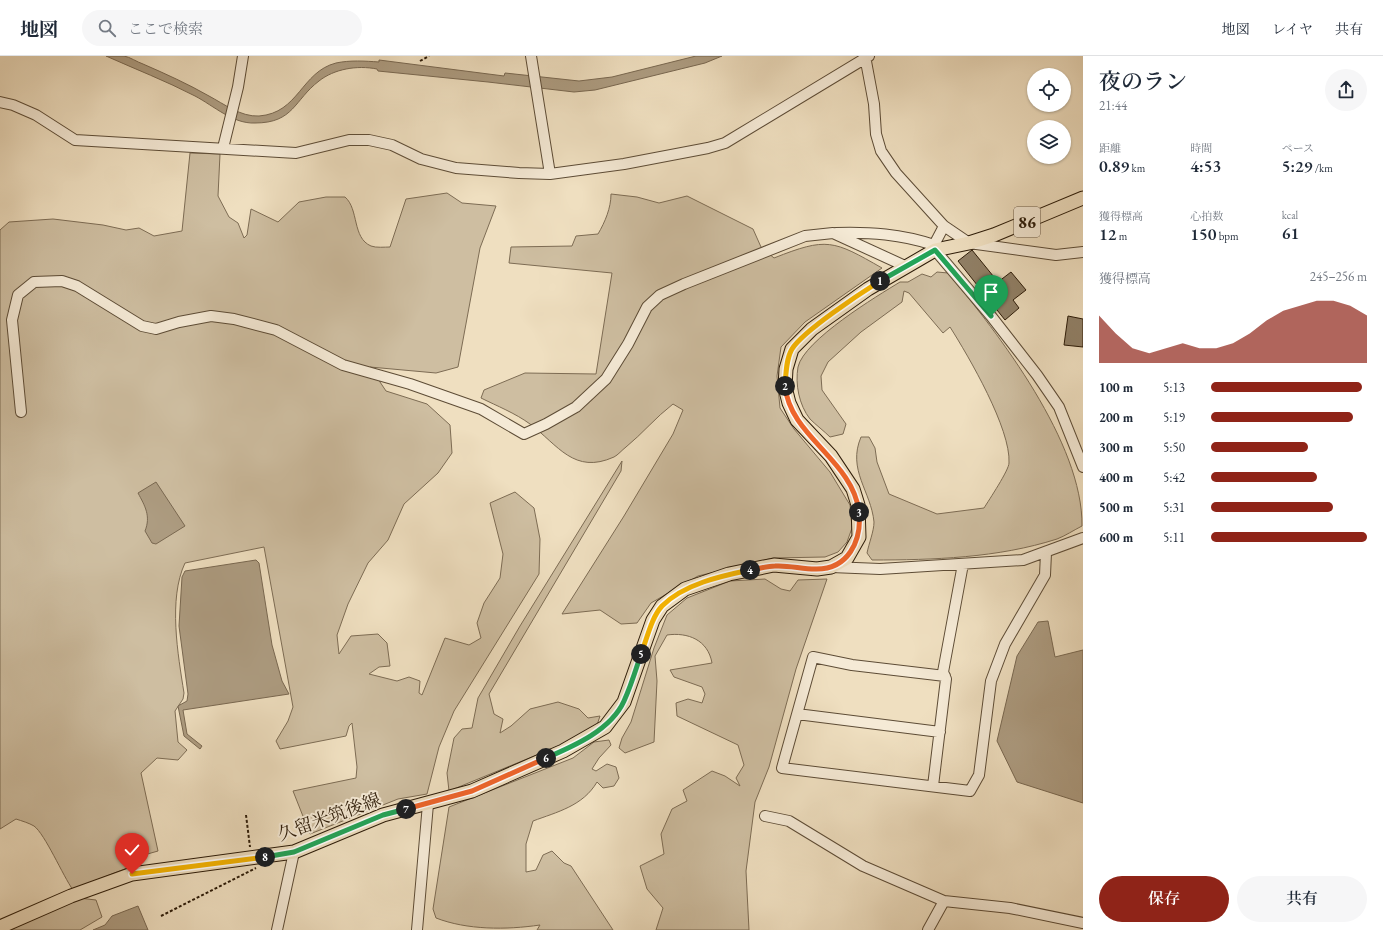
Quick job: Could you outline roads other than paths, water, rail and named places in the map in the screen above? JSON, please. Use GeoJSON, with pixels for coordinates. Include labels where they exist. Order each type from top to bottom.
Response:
{"type":"FeatureCollection","features":[{"type":"Feature","properties":{"kind":"main road","name":"久留米筑後線"},"geometry":{"type":"LineString","coordinates":[[0,927],[71,896],[132,874],[294,852],[383,815],[472,791],[563,751],[605,727],[624,702],[653,620],[662,606],[685,589],[728,574],[774,566],[817,569],[831,567],[847,558],[859,537],[858,505],[853,489],[830,456],[797,420],[788,398],[785,387],[786,369],[792,349],[812,329],[868,289],[934,248],[969,243],[994,235],[1083,198]]}},
{"type":"Feature","properties":{"kind":"street"},"geometry":{"type":"LineString","coordinates":[[223,148],[238,87],[243,56]]}},
{"type":"Feature","properties":{"kind":"street"},"geometry":{"type":"LineString","coordinates":[[530,56],[550,174]]}},
{"type":"Feature","properties":{"kind":"street"},"geometry":{"type":"LineString","coordinates":[[0,102],[14,105],[36,115],[75,140],[296,153],[350,140],[369,140],[392,146],[421,159],[456,168],[550,174],[624,164],[708,148],[725,143],[866,57],[874,104],[876,134],[881,151],[896,173],[944,226],[969,243],[1056,255],[1083,252]]}},
{"type":"Feature","properties":{"kind":"street"},"geometry":{"type":"LineString","coordinates":[[934,248],[944,226]]}},
{"type":"Feature","properties":{"kind":"street"},"geometry":{"type":"LineString","coordinates":[[21,412],[12,320],[18,295],[34,282],[62,281],[77,286],[142,326],[156,329],[179,322],[211,316],[234,319],[276,330],[343,364],[410,384],[481,409],[524,434],[546,424],[576,407],[606,379],[628,344],[647,307],[660,295],[805,236],[866,232],[894,234],[914,238],[934,248],[991,316],[1059,407],[1083,467]]}},
{"type":"Feature","properties":{"kind":"street"},"geometry":{"type":"LineString","coordinates":[[833,233],[905,266]]}},
{"type":"Feature","properties":{"kind":"street"},"geometry":{"type":"LineString","coordinates":[[831,567],[880,569],[1023,560],[1046,553],[1083,538]]}},
{"type":"Feature","properties":{"kind":"street"},"geometry":{"type":"LineString","coordinates":[[945,676],[852,665],[813,658],[782,768],[970,791],[979,775],[991,681],[1005,644],[1045,575],[1046,553]]}},
{"type":"Feature","properties":{"kind":"street"},"geometry":{"type":"LineString","coordinates":[[933,786],[946,679],[943,672],[963,564]]}},
{"type":"Feature","properties":{"kind":"street"},"geometry":{"type":"LineString","coordinates":[[797,714],[940,732]]}},
{"type":"Feature","properties":{"kind":"street"},"geometry":{"type":"LineString","coordinates":[[417,930],[428,804]]}},
{"type":"Feature","properties":{"kind":"street"},"geometry":{"type":"LineString","coordinates":[[765,816],[789,821],[863,866],[944,901],[1010,908],[1083,923]]}},
{"type":"Feature","properties":{"kind":"street"},"geometry":{"type":"LineString","coordinates":[[277,930],[294,852]]}},
{"type":"Feature","properties":{"kind":"street"},"geometry":{"type":"LineString","coordinates":[[928,930],[944,901]]}}]}
